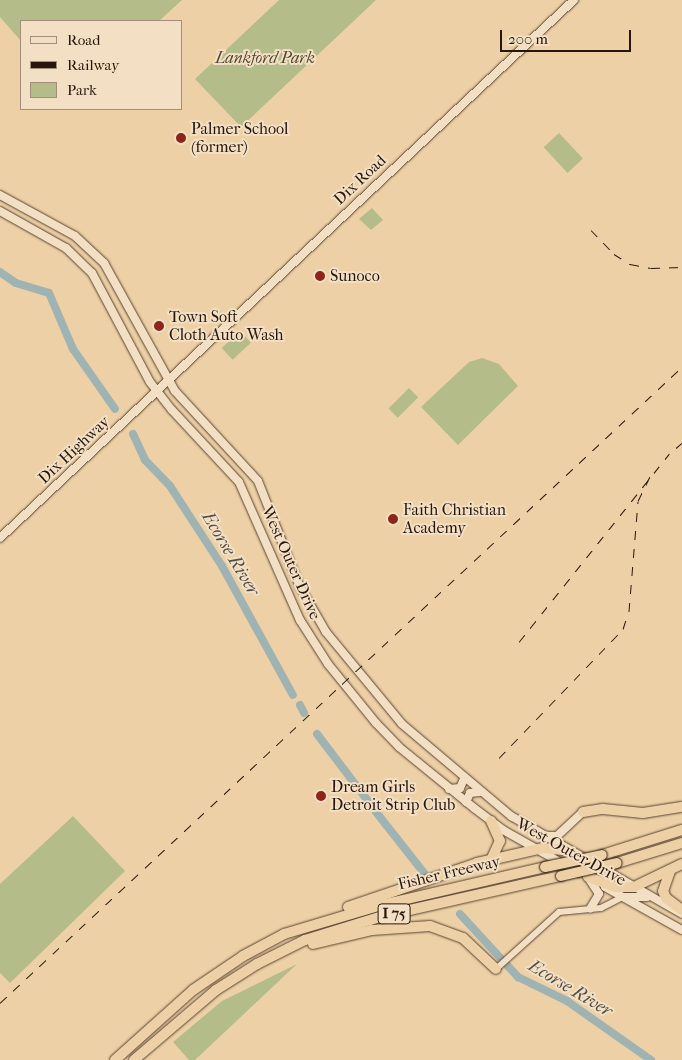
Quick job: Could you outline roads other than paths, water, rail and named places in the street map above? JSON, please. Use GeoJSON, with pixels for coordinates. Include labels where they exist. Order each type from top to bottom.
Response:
{"type":"FeatureCollection","features":[{"type":"Feature","properties":{"kind":"highway"},"geometry":{"type":"LineString","coordinates":[[583,812],[603,809],[643,813],[682,808]]}},
{"type":"Feature","properties":{"kind":"highway"},"geometry":{"type":"LineString","coordinates":[[491,821],[500,841],[491,860]]}},
{"type":"Feature","properties":{"kind":"highway","name":"Fisher Freeway"},"geometry":{"type":"LineString","coordinates":[[115,1060],[178,1002],[213,976],[255,949],[306,926],[381,905],[602,855],[682,830]]}},
{"type":"Feature","properties":{"kind":"highway","name":"Fisher Freeway"},"geometry":{"type":"LineString","coordinates":[[134,1060],[192,1008],[236,976],[305,940],[350,925],[617,863],[682,843]]}},
{"type":"Feature","properties":{"kind":"highway"},"geometry":{"type":"LineString","coordinates":[[306,926],[326,914],[491,860],[537,849],[570,851]]}},
{"type":"Feature","properties":{"kind":"highway"},"geometry":{"type":"LineString","coordinates":[[588,878],[615,887],[634,888],[682,864]]}},
{"type":"Feature","properties":{"kind":"highway"},"geometry":{"type":"LineString","coordinates":[[670,871],[664,880],[666,898],[682,910]]}},
{"type":"Feature","properties":{"kind":"highway"},"geometry":{"type":"LineString","coordinates":[[236,976],[331,938],[372,930],[422,926],[447,930],[463,938],[501,965]]}},
{"type":"Feature","properties":{"kind":"main road","name":"Dix Road"},"geometry":{"type":"LineString","coordinates":[[167,381],[574,0]]}},
{"type":"Feature","properties":{"kind":"main road","name":"West Outer Drive"},"geometry":{"type":"LineString","coordinates":[[0,195],[64,229],[94,252],[116,284],[167,381],[258,481],[302,591],[338,649],[387,709],[413,736],[480,792],[542,835],[682,914]]}},
{"type":"Feature","properties":{"kind":"main road","name":"West Outer Drive"},"geometry":{"type":"LineString","coordinates":[[0,211],[66,248],[84,262],[106,295],[156,391],[243,488],[306,632],[341,680],[393,741],[449,789],[491,821],[588,878],[681,929]]}},
{"type":"Feature","properties":{"kind":"main road"},"geometry":{"type":"LineString","coordinates":[[144,369],[157,363]]}},
{"type":"Feature","properties":{"kind":"main road","name":"Dix Highway"},"geometry":{"type":"LineString","coordinates":[[0,538],[167,381]]}},
{"type":"Feature","properties":{"kind":"main road"},"geometry":{"type":"LineString","coordinates":[[172,410],[183,400]]}},
{"type":"Feature","properties":{"kind":"main road"},"geometry":{"type":"LineString","coordinates":[[199,438],[210,428]]}},
{"type":"Feature","properties":{"kind":"main road"},"geometry":{"type":"LineString","coordinates":[[287,592],[296,595],[302,591]]}},
{"type":"Feature","properties":{"kind":"main road"},"geometry":{"type":"LineString","coordinates":[[449,789],[460,788],[464,779]]}},
{"type":"Feature","properties":{"kind":"main road"},"geometry":{"type":"LineString","coordinates":[[466,802],[470,793],[480,792]]}},
{"type":"Feature","properties":{"kind":"main road"},"geometry":{"type":"LineString","coordinates":[[542,835],[556,837],[583,812]]}},
{"type":"Feature","properties":{"kind":"main road"},"geometry":{"type":"LineString","coordinates":[[588,878],[599,894],[590,909]]}},
{"type":"Feature","properties":{"kind":"main road"},"geometry":{"type":"LineString","coordinates":[[623,897],[630,895],[651,898]]}},
{"type":"Feature","properties":{"kind":"street"},"geometry":{"type":"LineString","coordinates":[[501,965],[552,915],[567,909],[601,908],[623,897]]}},
{"type":"Feature","properties":{"kind":"waterway","name":"Ecorse River"},"geometry":{"type":"LineString","coordinates":[[0,272],[16,283],[49,293],[73,349],[115,409]]}},
{"type":"Feature","properties":{"kind":"waterway","name":"Ecorse River"},"geometry":{"type":"LineString","coordinates":[[133,434],[145,460],[170,486],[222,566],[293,695]]}},
{"type":"Feature","properties":{"kind":"waterway","name":"Ecorse River"},"geometry":{"type":"LineString","coordinates":[[300,705],[304,713]]}},
{"type":"Feature","properties":{"kind":"waterway","name":"Ecorse River"},"geometry":{"type":"LineString","coordinates":[[317,734],[368,801]]}},
{"type":"Feature","properties":{"kind":"waterway","name":"Ecorse River"},"geometry":{"type":"LineString","coordinates":[[376,812],[424,873]]}},
{"type":"Feature","properties":{"kind":"waterway","name":"Ecorse River"},"geometry":{"type":"LineString","coordinates":[[460,914],[518,977],[567,1001],[651,1060]]}},
{"type":"Feature","properties":{"kind":"railway"},"geometry":{"type":"LineString","coordinates":[[591,230],[614,254],[630,264],[651,268],[682,267]]}},
{"type":"Feature","properties":{"kind":"railway"},"geometry":{"type":"LineString","coordinates":[[0,1003],[682,367]]}},
{"type":"Feature","properties":{"kind":"railway"},"geometry":{"type":"LineString","coordinates":[[676,448],[682,443]]}},
{"type":"Feature","properties":{"kind":"railway"},"geometry":{"type":"LineString","coordinates":[[519,642],[669,454]]}},
{"type":"Feature","properties":{"kind":"railway"},"geometry":{"type":"LineString","coordinates":[[499,758],[623,629],[629,611],[638,501],[652,472]]}},
{"type":"Feature","properties":{"kind":"place","name":"Palmer School (former)"},"geometry":{"type":"Point","coordinates":[181,138]}},
{"type":"Feature","properties":{"kind":"place","name":"Sunoco"},"geometry":{"type":"Point","coordinates":[320,276]}},
{"type":"Feature","properties":{"kind":"place","name":"Town Soft Cloth Auto Wash"},"geometry":{"type":"Point","coordinates":[159,326]}},
{"type":"Feature","properties":{"kind":"place","name":"Faith Christian Academy"},"geometry":{"type":"Point","coordinates":[393,519]}},
{"type":"Feature","properties":{"kind":"place","name":"Dream Girls Detroit Strip Club"},"geometry":{"type":"Point","coordinates":[321,796]}},
{"type":"Feature","properties":{"kind":"park label","name":"Lankford Park"},"geometry":{"type":"Point","coordinates":[265,58]}}]}
